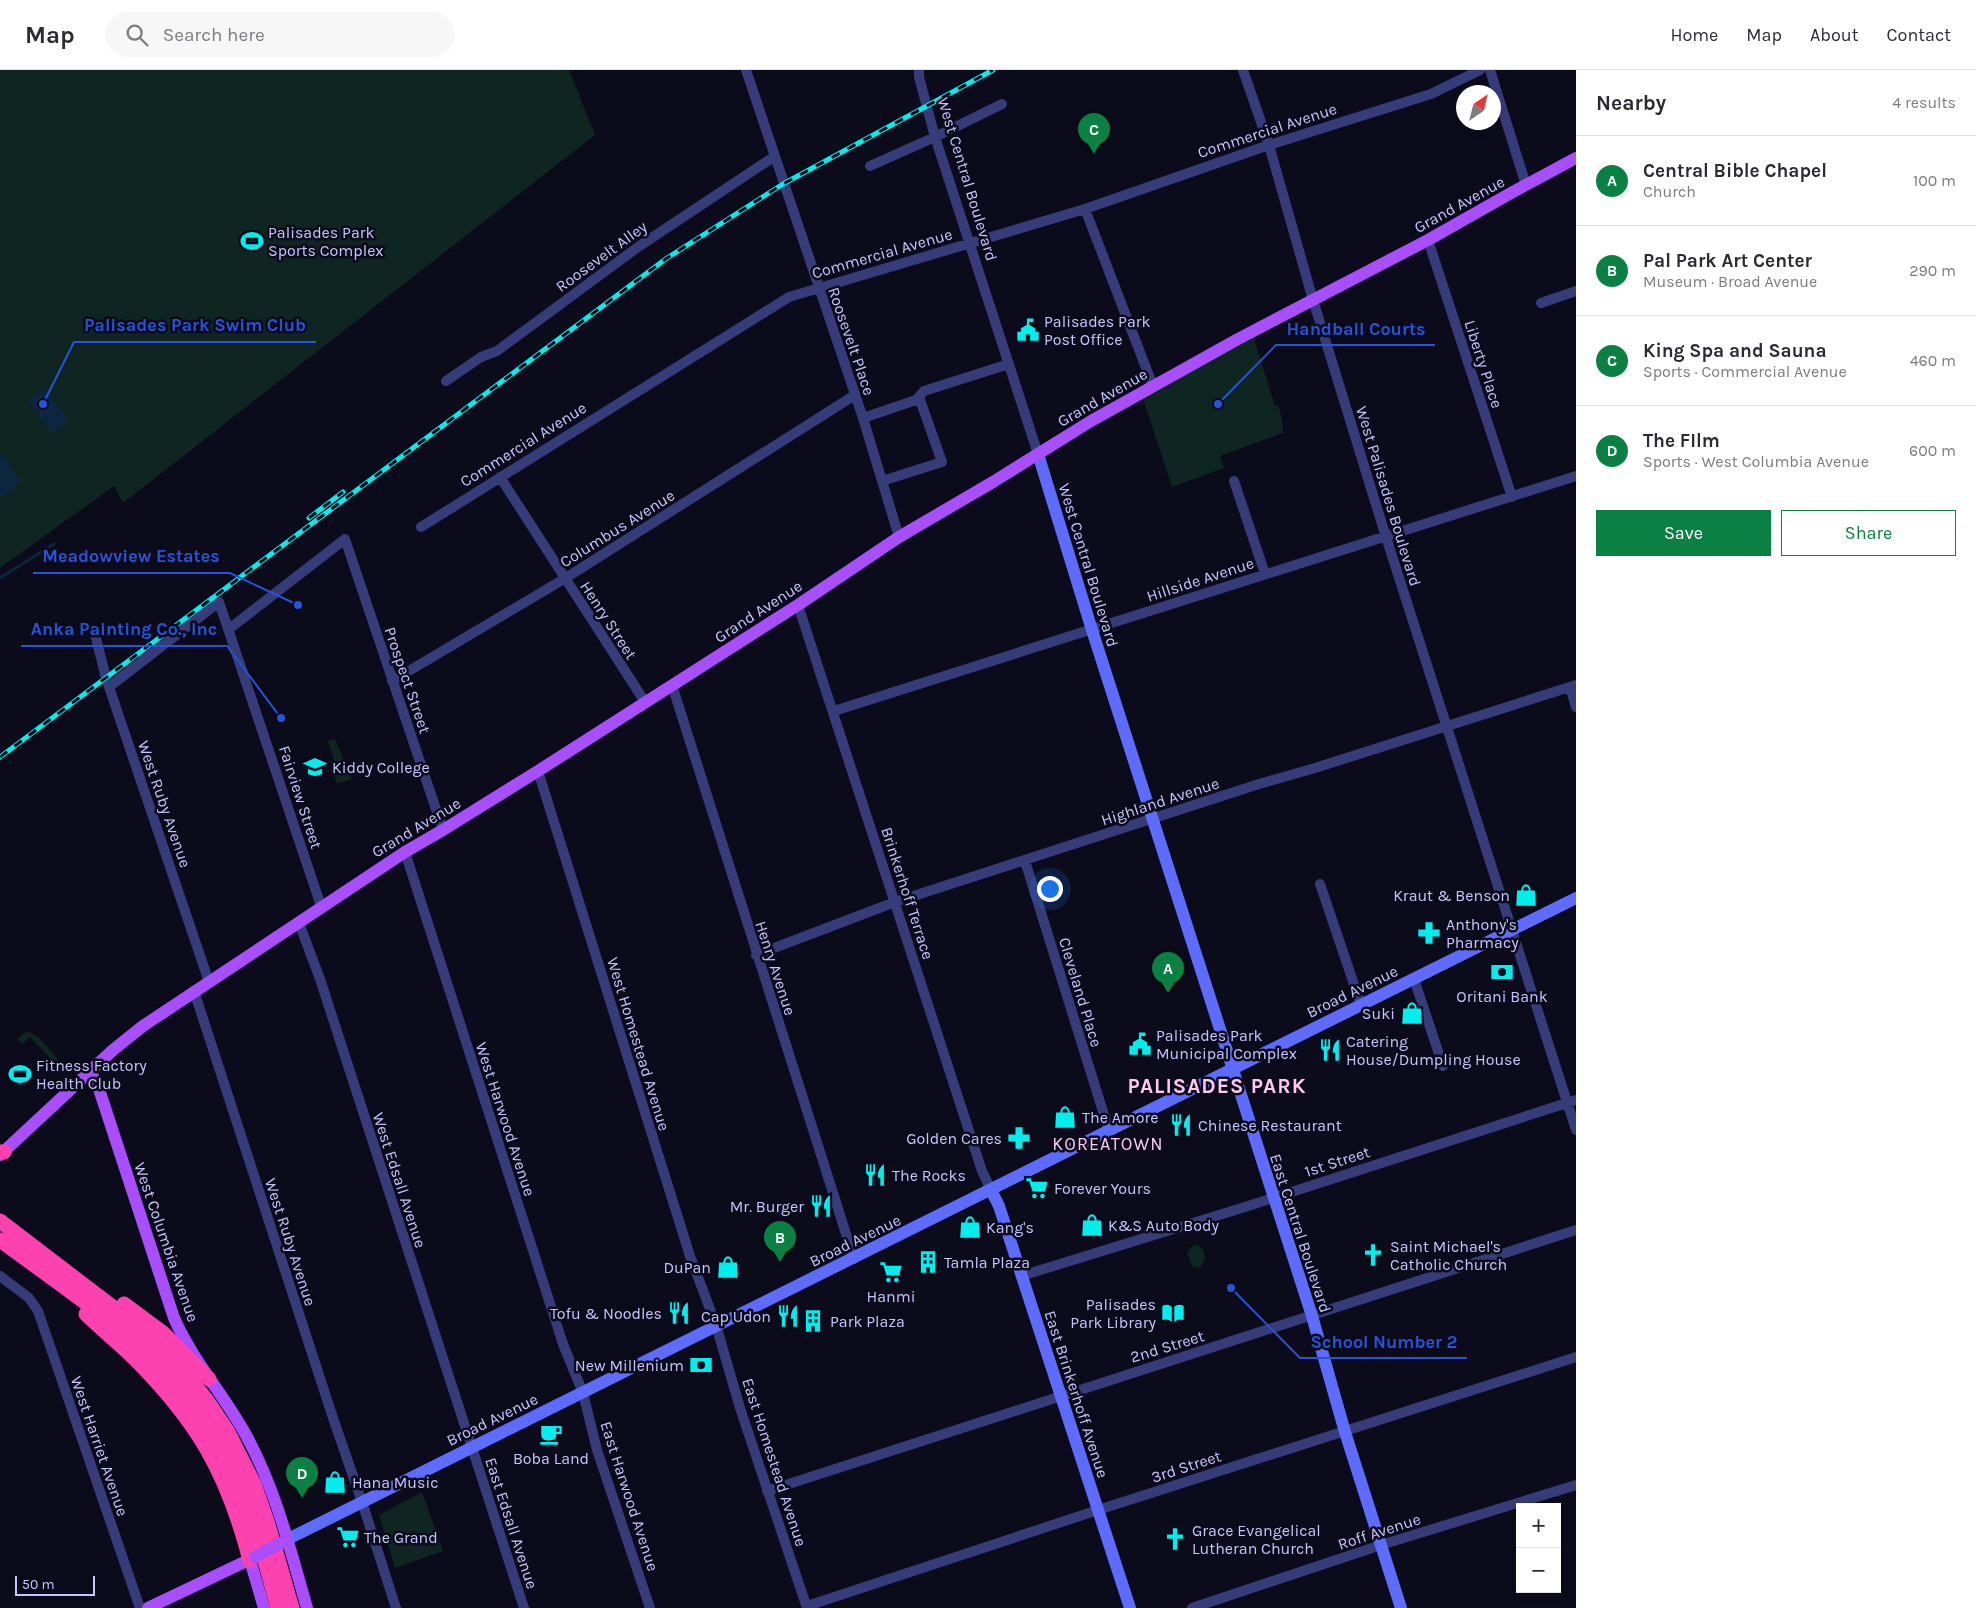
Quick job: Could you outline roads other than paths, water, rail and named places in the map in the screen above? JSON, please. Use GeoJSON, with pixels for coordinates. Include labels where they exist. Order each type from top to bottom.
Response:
{"type":"FeatureCollection","features":[{"type":"Feature","properties":{"kind":"highway"},"geometry":{"type":"LineString","coordinates":[[0,1221],[50,1258],[155,1342],[188,1376],[218,1415],[242,1457],[257,1493],[292,1608]]}},
{"type":"Feature","properties":{"kind":"highway"},"geometry":{"type":"LineString","coordinates":[[0,1240],[118,1327],[154,1359],[180,1387],[203,1417],[227,1458],[247,1502],[278,1608]]}},
{"type":"Feature","properties":{"kind":"highway"},"geometry":{"type":"LineString","coordinates":[[50,1258],[99,1287],[146,1319],[163,1333],[209,1379]]}},
{"type":"Feature","properties":{"kind":"highway"},"geometry":{"type":"LineString","coordinates":[[52,1278],[88,1316],[122,1346],[156,1381],[192,1425],[212,1456],[227,1487],[252,1559]]}},
{"type":"Feature","properties":{"kind":"main road","name":"Grand Avenue"},"geometry":{"type":"LineString","coordinates":[[1,1153],[90,1071],[138,1030],[194,991],[405,852],[538,771],[798,605],[899,536],[1153,386],[1428,240],[1576,158]]}},
{"type":"Feature","properties":{"kind":"main road","name":"West Central Boulevard"},"geometry":{"type":"LineString","coordinates":[[1038,454],[1232,1069]]}},
{"type":"Feature","properties":{"kind":"main road","name":"Broad Avenue"},"geometry":{"type":"LineString","coordinates":[[148,1608],[252,1559],[284,1541],[716,1325],[854,1259],[1576,898]]}},
{"type":"Feature","properties":{"kind":"main road","name":"East Central Boulevard"},"geometry":{"type":"LineString","coordinates":[[1232,1069],[1312,1316],[1401,1608]]}},
{"type":"Feature","properties":{"kind":"main road","name":"West Columbia Avenue"},"geometry":{"type":"LineString","coordinates":[[90,1071],[98,1086],[174,1318],[187,1345],[238,1421],[255,1452],[274,1497],[284,1541],[307,1608]]}},
{"type":"Feature","properties":{"kind":"main road","name":"East Brinkerhoff Avenue"},"geometry":{"type":"LineString","coordinates":[[991,1190],[999,1206],[1130,1608]]}},
{"type":"Feature","properties":{"kind":"main road"},"geometry":{"type":"LineString","coordinates":[[252,1559],[264,1608]]}},
{"type":"Feature","properties":{"kind":"street","name":"Roosevelt Place"},"geometry":{"type":"LineString","coordinates":[[746,70],[863,418],[899,536]]}},
{"type":"Feature","properties":{"kind":"street","name":"West Central Boulevard"},"geometry":{"type":"LineString","coordinates":[[919,70],[936,137],[1038,454]]}},
{"type":"Feature","properties":{"kind":"street","name":"West Palisades Boulevard"},"geometry":{"type":"LineString","coordinates":[[1243,70],[1269,145],[1313,300],[1386,536],[1512,930],[1572,1102],[1576,1130]]}},
{"type":"Feature","properties":{"kind":"street","name":"Commercial Avenue"},"geometry":{"type":"LineString","coordinates":[[420,527],[789,297],[1086,209],[1269,145],[1431,94],[1480,70]]}},
{"type":"Feature","properties":{"kind":"street"},"geometry":{"type":"LineString","coordinates":[[1490,70],[1526,185]]}},
{"type":"Feature","properties":{"kind":"street"},"geometry":{"type":"LineString","coordinates":[[870,166],[936,137],[1002,104]]}},
{"type":"Feature","properties":{"kind":"street","name":"Roosevelt Alley"},"geometry":{"type":"LineString","coordinates":[[446,381],[481,357],[497,351],[638,247],[775,156]]}},
{"type":"Feature","properties":{"kind":"street"},"geometry":{"type":"LineString","coordinates":[[1086,209],[1153,386]]}},
{"type":"Feature","properties":{"kind":"street","name":"Liberty Place"},"geometry":{"type":"LineString","coordinates":[[1428,240],[1512,497]]}},
{"type":"Feature","properties":{"kind":"street"},"geometry":{"type":"LineString","coordinates":[[1541,303],[1576,291]]}},
{"type":"Feature","properties":{"kind":"street"},"geometry":{"type":"LineString","coordinates":[[863,418],[916,400],[924,391],[1009,364]]}},
{"type":"Feature","properties":{"kind":"street","name":"Columbus Avenue"},"geometry":{"type":"LineString","coordinates":[[392,681],[564,579],[855,395]]}},
{"type":"Feature","properties":{"kind":"street"},"geometry":{"type":"LineString","coordinates":[[882,481],[942,462],[919,397]]}},
{"type":"Feature","properties":{"kind":"street","name":"Hillside Avenue"},"geometry":{"type":"LineString","coordinates":[[834,711],[1576,476]]}},
{"type":"Feature","properties":{"kind":"street","name":"Henry Street"},"geometry":{"type":"LineString","coordinates":[[500,477],[645,702]]}},
{"type":"Feature","properties":{"kind":"street"},"geometry":{"type":"LineString","coordinates":[[1234,481],[1265,574]]}},
{"type":"Feature","properties":{"kind":"street","name":"Prospect Street"},"geometry":{"type":"LineString","coordinates":[[229,629],[345,539],[443,830]]}},
{"type":"Feature","properties":{"kind":"street","name":"Fairview Street"},"geometry":{"type":"LineString","coordinates":[[109,687],[220,602],[321,906]]}},
{"type":"Feature","properties":{"kind":"street","name":"Brinkerhoff Terrace"},"geometry":{"type":"LineString","coordinates":[[798,605],[982,1170],[991,1190]]}},
{"type":"Feature","properties":{"kind":"street","name":"West Ruby Avenue"},"geometry":{"type":"LineString","coordinates":[[95,634],[109,687],[209,982]]}},
{"type":"Feature","properties":{"kind":"street","name":"Henry Avenue"},"geometry":{"type":"LineString","coordinates":[[672,685],[756,955],[854,1259]]}},
{"type":"Feature","properties":{"kind":"street"},"geometry":{"type":"LineString","coordinates":[[1573,686],[1576,707]]}},
{"type":"Feature","properties":{"kind":"street","name":"Highland Avenue"},"geometry":{"type":"LineString","coordinates":[[756,955],[895,902],[1259,784],[1447,727],[1573,686]]}},
{"type":"Feature","properties":{"kind":"street","name":"West Homestead Avenue"},"geometry":{"type":"LineString","coordinates":[[538,771],[688,1248],[716,1325]]}},
{"type":"Feature","properties":{"kind":"street","name":"West Harwood Avenue"},"geometry":{"type":"LineString","coordinates":[[405,852],[563,1344],[583,1393]]}},
{"type":"Feature","properties":{"kind":"street","name":"Cleveland Place"},"geometry":{"type":"LineString","coordinates":[[1025,861],[1110,1131]]}},
{"type":"Feature","properties":{"kind":"street"},"geometry":{"type":"LineString","coordinates":[[1320,884],[1361,1005]]}},
{"type":"Feature","properties":{"kind":"street","name":"West Edsall Avenue"},"geometry":{"type":"LineString","coordinates":[[299,923],[320,979],[472,1447]]}},
{"type":"Feature","properties":{"kind":"street"},"geometry":{"type":"LineString","coordinates":[[1414,979],[1443,1066]]}},
{"type":"Feature","properties":{"kind":"street","name":"West Ruby Avenue"},"geometry":{"type":"LineString","coordinates":[[194,991],[396,1608]]}},
{"type":"Feature","properties":{"kind":"street","name":"1st Street"},"geometry":{"type":"LineString","coordinates":[[1021,1276],[1572,1102]]}},
{"type":"Feature","properties":{"kind":"street","name":"2nd Street"},"geometry":{"type":"LineString","coordinates":[[768,1490],[1576,1230]]}},
{"type":"Feature","properties":{"kind":"street","name":"West Harriet Avenue"},"geometry":{"type":"LineString","coordinates":[[0,1276],[26,1296],[38,1311],[140,1608]]}},
{"type":"Feature","properties":{"kind":"street","name":"East Homestead Avenue"},"geometry":{"type":"LineString","coordinates":[[716,1325],[740,1408],[807,1607]]}},
{"type":"Feature","properties":{"kind":"street","name":"3rd Street"},"geometry":{"type":"LineString","coordinates":[[807,1607],[1098,1510],[1576,1357]]}},
{"type":"Feature","properties":{"kind":"street","name":"East Harwood Avenue"},"geometry":{"type":"LineString","coordinates":[[583,1393],[597,1450],[650,1608]]}},
{"type":"Feature","properties":{"kind":"street","name":"East Edsall Avenue"},"geometry":{"type":"LineString","coordinates":[[472,1447],[524,1608]]}},
{"type":"Feature","properties":{"kind":"street","name":"Roff Avenue"},"geometry":{"type":"LineString","coordinates":[[1192,1608],[1381,1545],[1576,1485]]}},
{"type":"Feature","properties":{"kind":"water"},"geometry":{"type":"Polygon","coordinates":[[[45,389],[69,421],[52,433],[28,401],[45,389]]]}},
{"type":"Feature","properties":{"kind":"water"},"geometry":{"type":"Polygon","coordinates":[[[0,452],[20,480],[20,483],[0,498],[0,452]]]}},
{"type":"Feature","properties":{"kind":"waterway"},"geometry":{"type":"LineString","coordinates":[[0,578],[54,544]]}},
{"type":"Feature","properties":{"kind":"railway"},"geometry":{"type":"LineString","coordinates":[[0,757],[667,258],[783,184],[993,70]]}},
{"type":"Feature","properties":{"kind":"railway"},"geometry":{"type":"LineString","coordinates":[[309,518],[343,492]]}},
{"type":"Feature","properties":{"kind":"place","name":"King Spa and Sauna"},"geometry":{"type":"Point","coordinates":[1094,154]}},
{"type":"Feature","properties":{"kind":"place","name":"Palisades Park Sports Complex"},"geometry":{"type":"Point","coordinates":[252,241]}},
{"type":"Feature","properties":{"kind":"place","name":"Palisades Park Post Office"},"geometry":{"type":"Point","coordinates":[1028,330]}},
{"type":"Feature","properties":{"kind":"place","name":"Palisades Park Swim Club"},"geometry":{"type":"Point","coordinates":[43,404]}},
{"type":"Feature","properties":{"kind":"place","name":"Handball Courts"},"geometry":{"type":"Point","coordinates":[1218,404]}},
{"type":"Feature","properties":{"kind":"place","name":"Meadowview Estates"},"geometry":{"type":"Point","coordinates":[298,605]}},
{"type":"Feature","properties":{"kind":"place","name":"Anka Painting Co., Inc"},"geometry":{"type":"Point","coordinates":[281,718]}},
{"type":"Feature","properties":{"kind":"place","name":"Kiddy College"},"geometry":{"type":"Point","coordinates":[315,767]}},
{"type":"Feature","properties":{"kind":"place","name":"Kraut & Benson"},"geometry":{"type":"Point","coordinates":[1526,895]}},
{"type":"Feature","properties":{"kind":"place","name":"Anthony's Pharmacy"},"geometry":{"type":"Point","coordinates":[1429,933]}},
{"type":"Feature","properties":{"kind":"place","name":"Oritani Bank"},"geometry":{"type":"Point","coordinates":[1502,972]}},
{"type":"Feature","properties":{"kind":"place","name":"Central Bible Chapel"},"geometry":{"type":"Point","coordinates":[1168,993]}},
{"type":"Feature","properties":{"kind":"place","name":"Suki"},"geometry":{"type":"Point","coordinates":[1412,1013]}},
{"type":"Feature","properties":{"kind":"place","name":"Palisades Park Municipal Complex"},"geometry":{"type":"Point","coordinates":[1140,1044]}},
{"type":"Feature","properties":{"kind":"place","name":"Catering House/Dumpling House"},"geometry":{"type":"Point","coordinates":[1330,1050]}},
{"type":"Feature","properties":{"kind":"place","name":"Fitness Factory Health Club"},"geometry":{"type":"Point","coordinates":[20,1074]}},
{"type":"Feature","properties":{"kind":"place","name":"The Amore"},"geometry":{"type":"Point","coordinates":[1065,1117]}},
{"type":"Feature","properties":{"kind":"place","name":"Chinese Restaurant"},"geometry":{"type":"Point","coordinates":[1181,1125]}},
{"type":"Feature","properties":{"kind":"place","name":"Golden Cares"},"geometry":{"type":"Point","coordinates":[1019,1138]}},
{"type":"Feature","properties":{"kind":"place","name":"The Rocks"},"geometry":{"type":"Point","coordinates":[875,1175]}},
{"type":"Feature","properties":{"kind":"place","name":"Forever Yours"},"geometry":{"type":"Point","coordinates":[1037,1188]}},
{"type":"Feature","properties":{"kind":"place","name":"Mr. Burger"},"geometry":{"type":"Point","coordinates":[821,1206]}},
{"type":"Feature","properties":{"kind":"place","name":"K&S Auto Body"},"geometry":{"type":"Point","coordinates":[1092,1225]}},
{"type":"Feature","properties":{"kind":"place","name":"Kang's"},"geometry":{"type":"Point","coordinates":[970,1227]}},
{"type":"Feature","properties":{"kind":"place","name":"Saint Michael's Catholic Church"},"geometry":{"type":"Point","coordinates":[1373,1255]}},
{"type":"Feature","properties":{"kind":"place","name":"Pal Park Art Center"},"geometry":{"type":"Point","coordinates":[780,1262]}},
{"type":"Feature","properties":{"kind":"place","name":"Tamla Plaza"},"geometry":{"type":"Point","coordinates":[928,1262]}},
{"type":"Feature","properties":{"kind":"place","name":"DuPan"},"geometry":{"type":"Point","coordinates":[728,1267]}},
{"type":"Feature","properties":{"kind":"place","name":"Hanmi"},"geometry":{"type":"Point","coordinates":[891,1272]}},
{"type":"Feature","properties":{"kind":"place","name":"School Number 2"},"geometry":{"type":"Point","coordinates":[1231,1288]}},
{"type":"Feature","properties":{"kind":"place","name":"Tofu & Noodles"},"geometry":{"type":"Point","coordinates":[679,1313]}},
{"type":"Feature","properties":{"kind":"place","name":"Palisades Park Library"},"geometry":{"type":"Point","coordinates":[1173,1313]}},
{"type":"Feature","properties":{"kind":"place","name":"Cap Udon"},"geometry":{"type":"Point","coordinates":[788,1316]}},
{"type":"Feature","properties":{"kind":"place","name":"Park Plaza"},"geometry":{"type":"Point","coordinates":[813,1321]}},
{"type":"Feature","properties":{"kind":"place","name":"New Millenium"},"geometry":{"type":"Point","coordinates":[701,1365]}},
{"type":"Feature","properties":{"kind":"place","name":"Boba Land"},"geometry":{"type":"Point","coordinates":[551,1434]}},
{"type":"Feature","properties":{"kind":"place","name":"Hana Music"},"geometry":{"type":"Point","coordinates":[335,1482]}},
{"type":"Feature","properties":{"kind":"place","name":"The FIlm"},"geometry":{"type":"Point","coordinates":[302,1498]}},
{"type":"Feature","properties":{"kind":"place","name":"The Grand"},"geometry":{"type":"Point","coordinates":[348,1537]}},
{"type":"Feature","properties":{"kind":"place","name":"Grace Evangelical Lutheran Church"},"geometry":{"type":"Point","coordinates":[1175,1539]}},
{"type":"Feature","properties":{"kind":"district","name":"PALISADES PARK"},"geometry":{"type":"Point","coordinates":[1217,1086]}},
{"type":"Feature","properties":{"kind":"district","name":"KOREATOWN"},"geometry":{"type":"Point","coordinates":[1108,1144]}}]}
